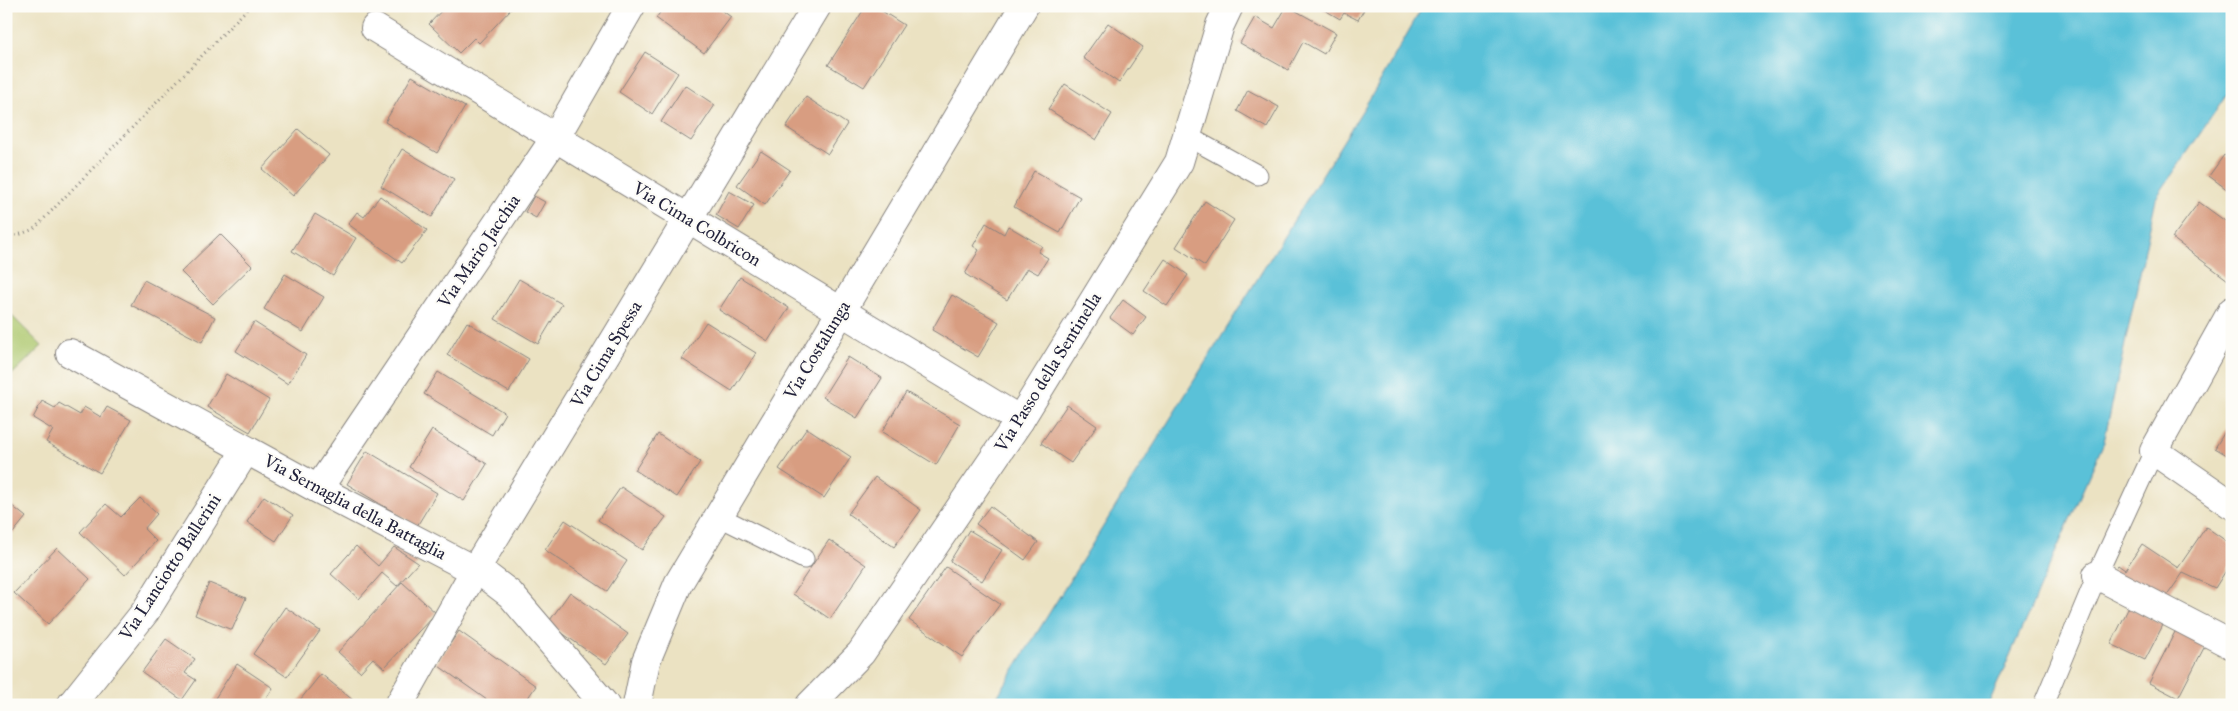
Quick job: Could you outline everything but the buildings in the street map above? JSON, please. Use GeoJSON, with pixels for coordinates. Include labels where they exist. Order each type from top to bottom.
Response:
{"type":"FeatureCollection","features":[{"type":"Feature","properties":{"kind":"street","name":"Via Mario Jacchia"},"geometry":{"type":"LineString","coordinates":[[318,490],[554,138],[631,6]]}},
{"type":"Feature","properties":{"kind":"street","name":"Via Cima Spessa"},"geometry":{"type":"LineString","coordinates":[[399,705],[475,570],[817,6]]}},
{"type":"Feature","properties":{"kind":"street","name":"Via Costalunga"},"geometry":{"type":"LineString","coordinates":[[637,705],[646,661],[678,584],[1024,6]]}},
{"type":"Feature","properties":{"kind":"street","name":"Via Passo della Sentinella"},"geometry":{"type":"LineString","coordinates":[[810,705],[861,653],[1020,420],[1179,162],[1220,25],[1229,6]]}},
{"type":"Feature","properties":{"kind":"street","name":"Via Cima Colbricon"},"geometry":{"type":"LineString","coordinates":[[375,28],[1020,420]]}},
{"type":"Feature","properties":{"kind":"street"},"geometry":{"type":"LineString","coordinates":[[2232,312],[2154,451],[2232,505]]}},
{"type":"Feature","properties":{"kind":"street","name":"Via Sernaglia della Battaglia"},"geometry":{"type":"LineString","coordinates":[[70,353],[318,490],[475,570],[510,594],[605,705]]}},
{"type":"Feature","properties":{"kind":"street","name":"Via Lanciotto Ballerini"},"geometry":{"type":"LineString","coordinates":[[71,705],[145,612],[246,450]]}},
{"type":"Feature","properties":{"kind":"street"},"geometry":{"type":"LineString","coordinates":[[2097,575],[2232,645]]}},
{"type":"Feature","properties":{"kind":"lane"},"geometry":{"type":"LineString","coordinates":[[1187,136],[1258,175]]}},
{"type":"Feature","properties":{"kind":"lane"},"geometry":{"type":"LineString","coordinates":[[2044,705],[2097,575],[2154,451]]}},
{"type":"Feature","properties":{"kind":"lane"},"geometry":{"type":"LineString","coordinates":[[718,516],[804,559]]}},
{"type":"Feature","properties":{"kind":"path"},"geometry":{"type":"LineString","coordinates":[[6,235],[12,237],[34,229],[250,6]]}},
{"type":"Feature","properties":{"kind":"green space"},"geometry":{"type":"Polygon","coordinates":[[[6,310],[42,346],[6,380],[6,310]]]}},
{"type":"Feature","properties":{"kind":"water"},"geometry":{"type":"Polygon","coordinates":[[[1423,6],[2232,6],[2232,87],[2156,198],[2104,442],[1988,705],[992,705],[1375,90],[1423,6]]]}}]}
